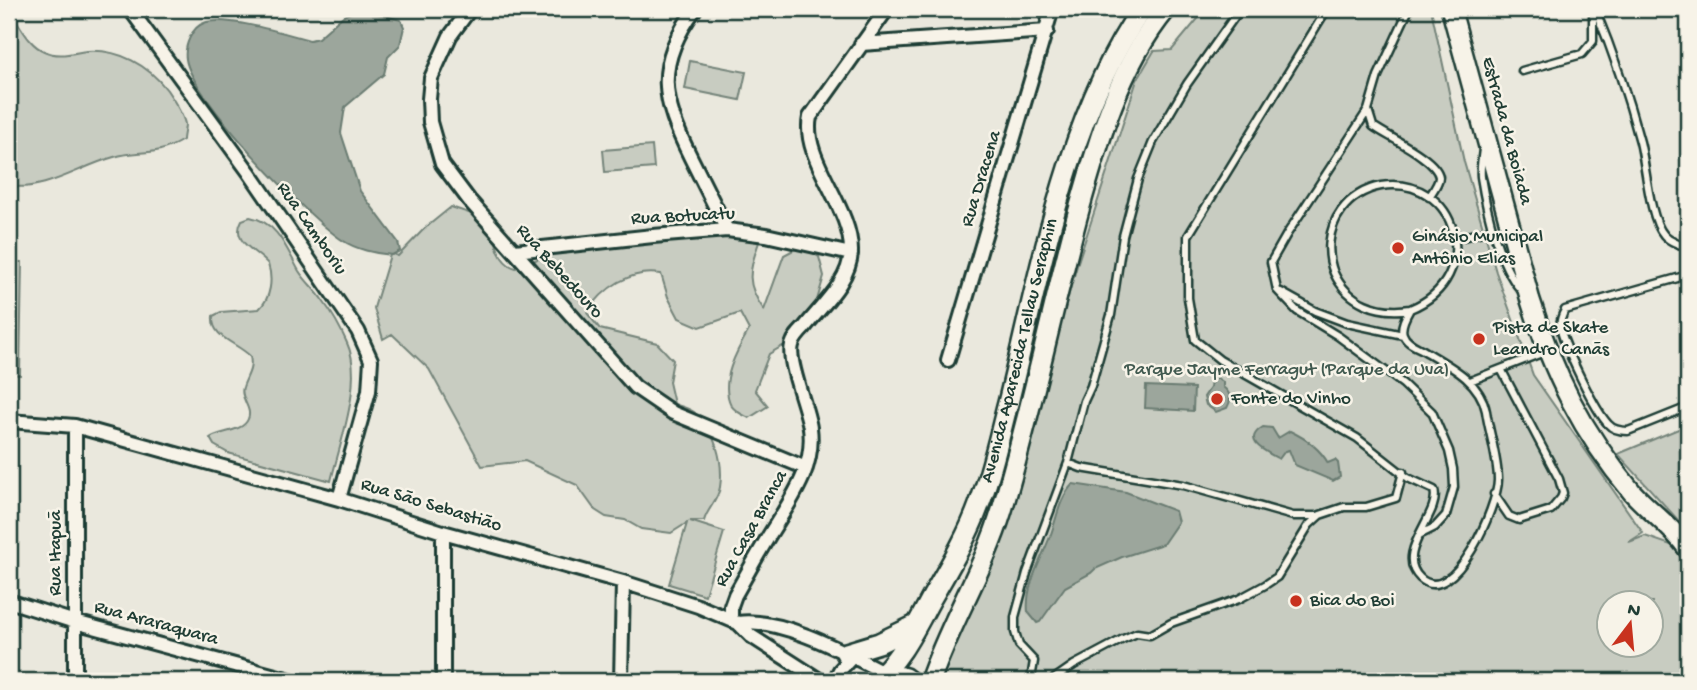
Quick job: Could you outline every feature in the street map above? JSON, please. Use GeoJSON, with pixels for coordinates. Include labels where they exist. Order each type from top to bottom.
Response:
{"type":"FeatureCollection","features":[{"type":"Feature","properties":{"kind":"main road","name":"Avenida Aparecida Tellau Seraphin"},"geometry":{"type":"LineString","coordinates":[[880,677],[917,624],[959,549],[979,506],[993,463],[1054,218],[1078,138],[1104,74],[1142,9]]}},
{"type":"Feature","properties":{"kind":"main road","name":"Avenida Aparecida Tellau Seraphin"},"geometry":{"type":"LineString","coordinates":[[930,681],[1001,513],[1053,307],[1097,148],[1121,83],[1152,26],[1166,9]]}},
{"type":"Feature","properties":{"kind":"main road","name":"Estrada da Boiada"},"geometry":{"type":"LineString","coordinates":[[1451,9],[1530,299],[1566,394],[1599,450],[1634,494],[1675,531],[1688,549]]}},
{"type":"Feature","properties":{"kind":"main road"},"geometry":{"type":"LineString","coordinates":[[850,654],[917,624]]}},
{"type":"Feature","properties":{"kind":"main road"},"geometry":{"type":"LineString","coordinates":[[880,677],[905,678],[909,681]]}},
{"type":"Feature","properties":{"kind":"street","name":"Rua Camboriu"},"geometry":{"type":"LineString","coordinates":[[134,9],[358,331],[371,360],[369,391],[339,499]]}},
{"type":"Feature","properties":{"kind":"street","name":"Rua Bebedouro"},"geometry":{"type":"LineString","coordinates":[[470,9],[450,36],[431,78],[430,122],[442,164],[469,200],[635,387],[673,413],[806,468]]}},
{"type":"Feature","properties":{"kind":"street"},"geometry":{"type":"LineString","coordinates":[[695,9],[679,31],[669,59],[666,85],[669,109],[727,230]]}},
{"type":"Feature","properties":{"kind":"street"},"geometry":{"type":"LineString","coordinates":[[851,254],[849,235],[807,129],[810,117],[887,9]]}},
{"type":"Feature","properties":{"kind":"street","name":"Rua Dracena"},"geometry":{"type":"LineString","coordinates":[[948,360],[1052,9]]}},
{"type":"Feature","properties":{"kind":"street"},"geometry":{"type":"LineString","coordinates":[[861,44],[1047,31]]}},
{"type":"Feature","properties":{"kind":"street","name":"Rua Botucatu"},"geometry":{"type":"LineString","coordinates":[[515,251],[727,230],[766,235],[851,254]]}},
{"type":"Feature","properties":{"kind":"street","name":"Rua Casa Branca"},"geometry":{"type":"LineString","coordinates":[[734,621],[731,606],[735,594],[793,499],[806,468],[810,429],[791,357],[793,341],[844,277],[851,254]]}},
{"type":"Feature","properties":{"kind":"street","name":"Rua São Sebastião"},"geometry":{"type":"LineString","coordinates":[[9,421],[75,426],[623,582],[734,621],[751,636],[821,681]]}},
{"type":"Feature","properties":{"kind":"street","name":"Rua Itapuã"},"geometry":{"type":"LineString","coordinates":[[75,426],[75,681]]}},
{"type":"Feature","properties":{"kind":"street"},"geometry":{"type":"LineString","coordinates":[[443,532],[443,681]]}},
{"type":"Feature","properties":{"kind":"street"},"geometry":{"type":"LineString","coordinates":[[621,681],[623,582]]}},
{"type":"Feature","properties":{"kind":"street","name":"Rua Araraquara"},"geometry":{"type":"LineString","coordinates":[[9,601],[257,676],[294,681]]}},
{"type":"Feature","properties":{"kind":"street"},"geometry":{"type":"LineString","coordinates":[[734,621],[754,621],[813,639],[850,654],[880,677]]}},
{"type":"Feature","properties":{"kind":"street"},"geometry":{"type":"LineString","coordinates":[[834,681],[850,654]]}},
{"type":"Feature","properties":{"kind":"lane"},"geometry":{"type":"LineString","coordinates":[[1033,681],[1034,661],[1019,645],[1015,632],[1015,617],[1027,573],[1068,463],[1111,314],[1124,236],[1138,179],[1153,142],[1187,84],[1240,9]]}},
{"type":"Feature","properties":{"kind":"lane"},"geometry":{"type":"LineString","coordinates":[[1327,9],[1188,236],[1188,298],[1195,340],[1220,360],[1357,438],[1408,478],[1434,489],[1436,495],[1412,553],[1414,571],[1424,581],[1440,583],[1448,580],[1459,568],[1482,532],[1499,481],[1485,406],[1470,381],[1449,365],[1410,344],[1403,335],[1402,328],[1410,309]]}},
{"type":"Feature","properties":{"kind":"lane"},"geometry":{"type":"LineString","coordinates":[[1409,9],[1378,76],[1368,110],[1271,262],[1277,290],[1297,311],[1338,336],[1403,384],[1432,412],[1449,451],[1454,487],[1446,515],[1435,527],[1421,534]]}},
{"type":"Feature","properties":{"kind":"lane"},"geometry":{"type":"LineString","coordinates":[[1522,71],[1582,54],[1593,40],[1594,9]]}},
{"type":"Feature","properties":{"kind":"lane"},"geometry":{"type":"LineString","coordinates":[[1594,9],[1620,75],[1641,145],[1653,211],[1664,235],[1688,246]]}},
{"type":"Feature","properties":{"kind":"lane"},"geometry":{"type":"LineString","coordinates":[[1368,110],[1373,126],[1427,159],[1436,169],[1439,176],[1429,197]]}},
{"type":"Feature","properties":{"kind":"lane"},"geometry":{"type":"LineString","coordinates":[[1485,134],[1480,174],[1499,252],[1511,280],[1530,299]]}},
{"type":"Feature","properties":{"kind":"lane"},"geometry":{"type":"LineString","coordinates":[[1403,186],[1429,197],[1448,218],[1455,239],[1455,259],[1444,285],[1423,303],[1410,309],[1383,310],[1359,301],[1340,283],[1330,258],[1331,232],[1343,209],[1352,199],[1375,187],[1403,186]]}},
{"type":"Feature","properties":{"kind":"lane"},"geometry":{"type":"LineString","coordinates":[[1455,239],[1494,229]]}},
{"type":"Feature","properties":{"kind":"lane"},"geometry":{"type":"LineString","coordinates":[[1688,275],[1565,310],[1560,318],[1560,329],[1608,426],[1618,431],[1628,431],[1688,407]]}},
{"type":"Feature","properties":{"kind":"lane"},"geometry":{"type":"LineString","coordinates":[[1277,290],[1315,311],[1347,323],[1403,335]]}},
{"type":"Feature","properties":{"kind":"lane"},"geometry":{"type":"LineString","coordinates":[[1470,381],[1548,351]]}},
{"type":"Feature","properties":{"kind":"lane"},"geometry":{"type":"LineString","coordinates":[[1494,494],[1508,516],[1519,520],[1550,510],[1563,493],[1559,479],[1501,369]]}},
{"type":"Feature","properties":{"kind":"lane"},"geometry":{"type":"LineString","coordinates":[[1068,463],[1081,468],[1183,485],[1293,516],[1320,516]]}},
{"type":"Feature","properties":{"kind":"lane"},"geometry":{"type":"LineString","coordinates":[[1051,681],[1074,665],[1123,639],[1137,633],[1150,635],[1171,623],[1239,600],[1259,589],[1277,577],[1309,525],[1320,516],[1344,507],[1366,506],[1396,498],[1403,472]]}},
{"type":"Feature","properties":{"kind":"green space","name":"Parque Jayme Ferragut (Parque da Uva)"},"geometry":{"type":"Polygon","coordinates":[[[1206,9],[1431,9],[1464,162],[1496,272],[1533,375],[1643,533],[1629,542],[1645,536],[1671,545],[1688,564],[1688,681],[936,681],[1046,374],[1078,262],[1137,80],[1154,51],[1172,50],[1206,9]]]}},
{"type":"Feature","properties":{"kind":"green space"},"geometry":{"type":"Polygon","coordinates":[[[9,11],[29,39],[44,51],[60,55],[99,51],[121,56],[142,66],[167,90],[178,107],[185,124],[183,140],[163,149],[101,161],[49,182],[22,187],[9,186],[9,11]]]}},
{"type":"Feature","properties":{"kind":"green space"},"geometry":{"type":"Polygon","coordinates":[[[690,61],[746,72],[740,100],[685,89],[690,61]]]}},
{"type":"Feature","properties":{"kind":"green space"},"geometry":{"type":"Polygon","coordinates":[[[652,146],[654,168],[605,172],[603,150],[652,146]]]}},
{"type":"Feature","properties":{"kind":"green space"},"geometry":{"type":"Polygon","coordinates":[[[451,207],[475,215],[500,242],[496,242],[502,258],[516,268],[552,253],[653,240],[726,237],[750,227],[759,242],[751,270],[751,285],[764,310],[784,255],[801,246],[819,257],[824,276],[813,314],[786,344],[769,354],[755,390],[768,406],[749,418],[731,405],[727,386],[731,366],[749,330],[740,313],[700,327],[679,318],[668,297],[661,274],[650,273],[618,282],[601,296],[587,313],[600,329],[657,343],[673,360],[669,382],[674,404],[694,412],[713,437],[721,467],[719,492],[704,521],[690,521],[724,532],[705,595],[669,584],[687,523],[671,533],[641,529],[625,520],[606,517],[595,510],[577,485],[525,461],[482,466],[429,369],[392,334],[383,339],[374,308],[393,245],[395,255],[398,256],[424,229],[451,207]]]}},
{"type":"Feature","properties":{"kind":"green space"},"geometry":{"type":"Polygon","coordinates":[[[250,217],[268,225],[281,238],[299,271],[333,316],[352,358],[349,411],[331,481],[228,453],[214,445],[210,438],[236,429],[245,423],[249,415],[242,391],[250,369],[250,356],[220,335],[213,323],[213,316],[221,312],[259,309],[268,294],[271,282],[268,264],[246,245],[239,234],[242,220],[250,217]]]}},
{"type":"Feature","properties":{"kind":"green space"},"geometry":{"type":"Polygon","coordinates":[[[9,262],[22,262],[20,375],[9,374],[9,262]]]}},
{"type":"Feature","properties":{"kind":"green space"},"geometry":{"type":"Polygon","coordinates":[[[1688,425],[1688,531],[1618,454],[1688,425]]]}},
{"type":"Feature","properties":{"kind":"shaded area"},"geometry":{"type":"Polygon","coordinates":[[[359,9],[401,20],[404,27],[400,45],[388,57],[384,74],[345,107],[341,133],[360,191],[398,242],[400,251],[392,255],[379,254],[347,243],[325,227],[279,183],[228,127],[193,77],[186,59],[190,38],[196,28],[204,23],[241,23],[310,40],[318,38],[343,16],[359,9]]]}},
{"type":"Feature","properties":{"kind":"shaded area","name":"Fonte do Vinho"},"geometry":{"type":"Polygon","coordinates":[[[1217,378],[1223,382],[1230,399],[1227,408],[1216,412],[1206,405],[1204,397],[1210,388],[1211,380],[1217,378]]]}},
{"type":"Feature","properties":{"kind":"shaded area"},"geometry":{"type":"Polygon","coordinates":[[[1146,386],[1194,388],[1193,411],[1145,408],[1146,386]]]}},
{"type":"Feature","properties":{"kind":"shaded area"},"geometry":{"type":"Polygon","coordinates":[[[1263,427],[1272,428],[1278,438],[1290,431],[1301,437],[1328,463],[1335,460],[1338,463],[1340,477],[1333,481],[1295,465],[1289,450],[1279,459],[1258,446],[1254,437],[1263,427]]]}},
{"type":"Feature","properties":{"kind":"shaded area"},"geometry":{"type":"Polygon","coordinates":[[[1073,484],[1126,492],[1175,511],[1178,522],[1163,544],[1122,557],[1065,587],[1037,623],[1028,612],[1029,592],[1062,501],[1073,484]]]}},
{"type":"Feature","properties":{"kind":"place","name":"Ginásio Municipal Antônio Elias"},"geometry":{"type":"Point","coordinates":[1398,248]}},
{"type":"Feature","properties":{"kind":"place","name":"Pista de Skate Leandro Canãs"},"geometry":{"type":"Point","coordinates":[1479,339]}},
{"type":"Feature","properties":{"kind":"place","name":"Fonte do Vinho"},"geometry":{"type":"Point","coordinates":[1217,399]}},
{"type":"Feature","properties":{"kind":"place","name":"Bica do Boi"},"geometry":{"type":"Point","coordinates":[1296,601]}}]}
